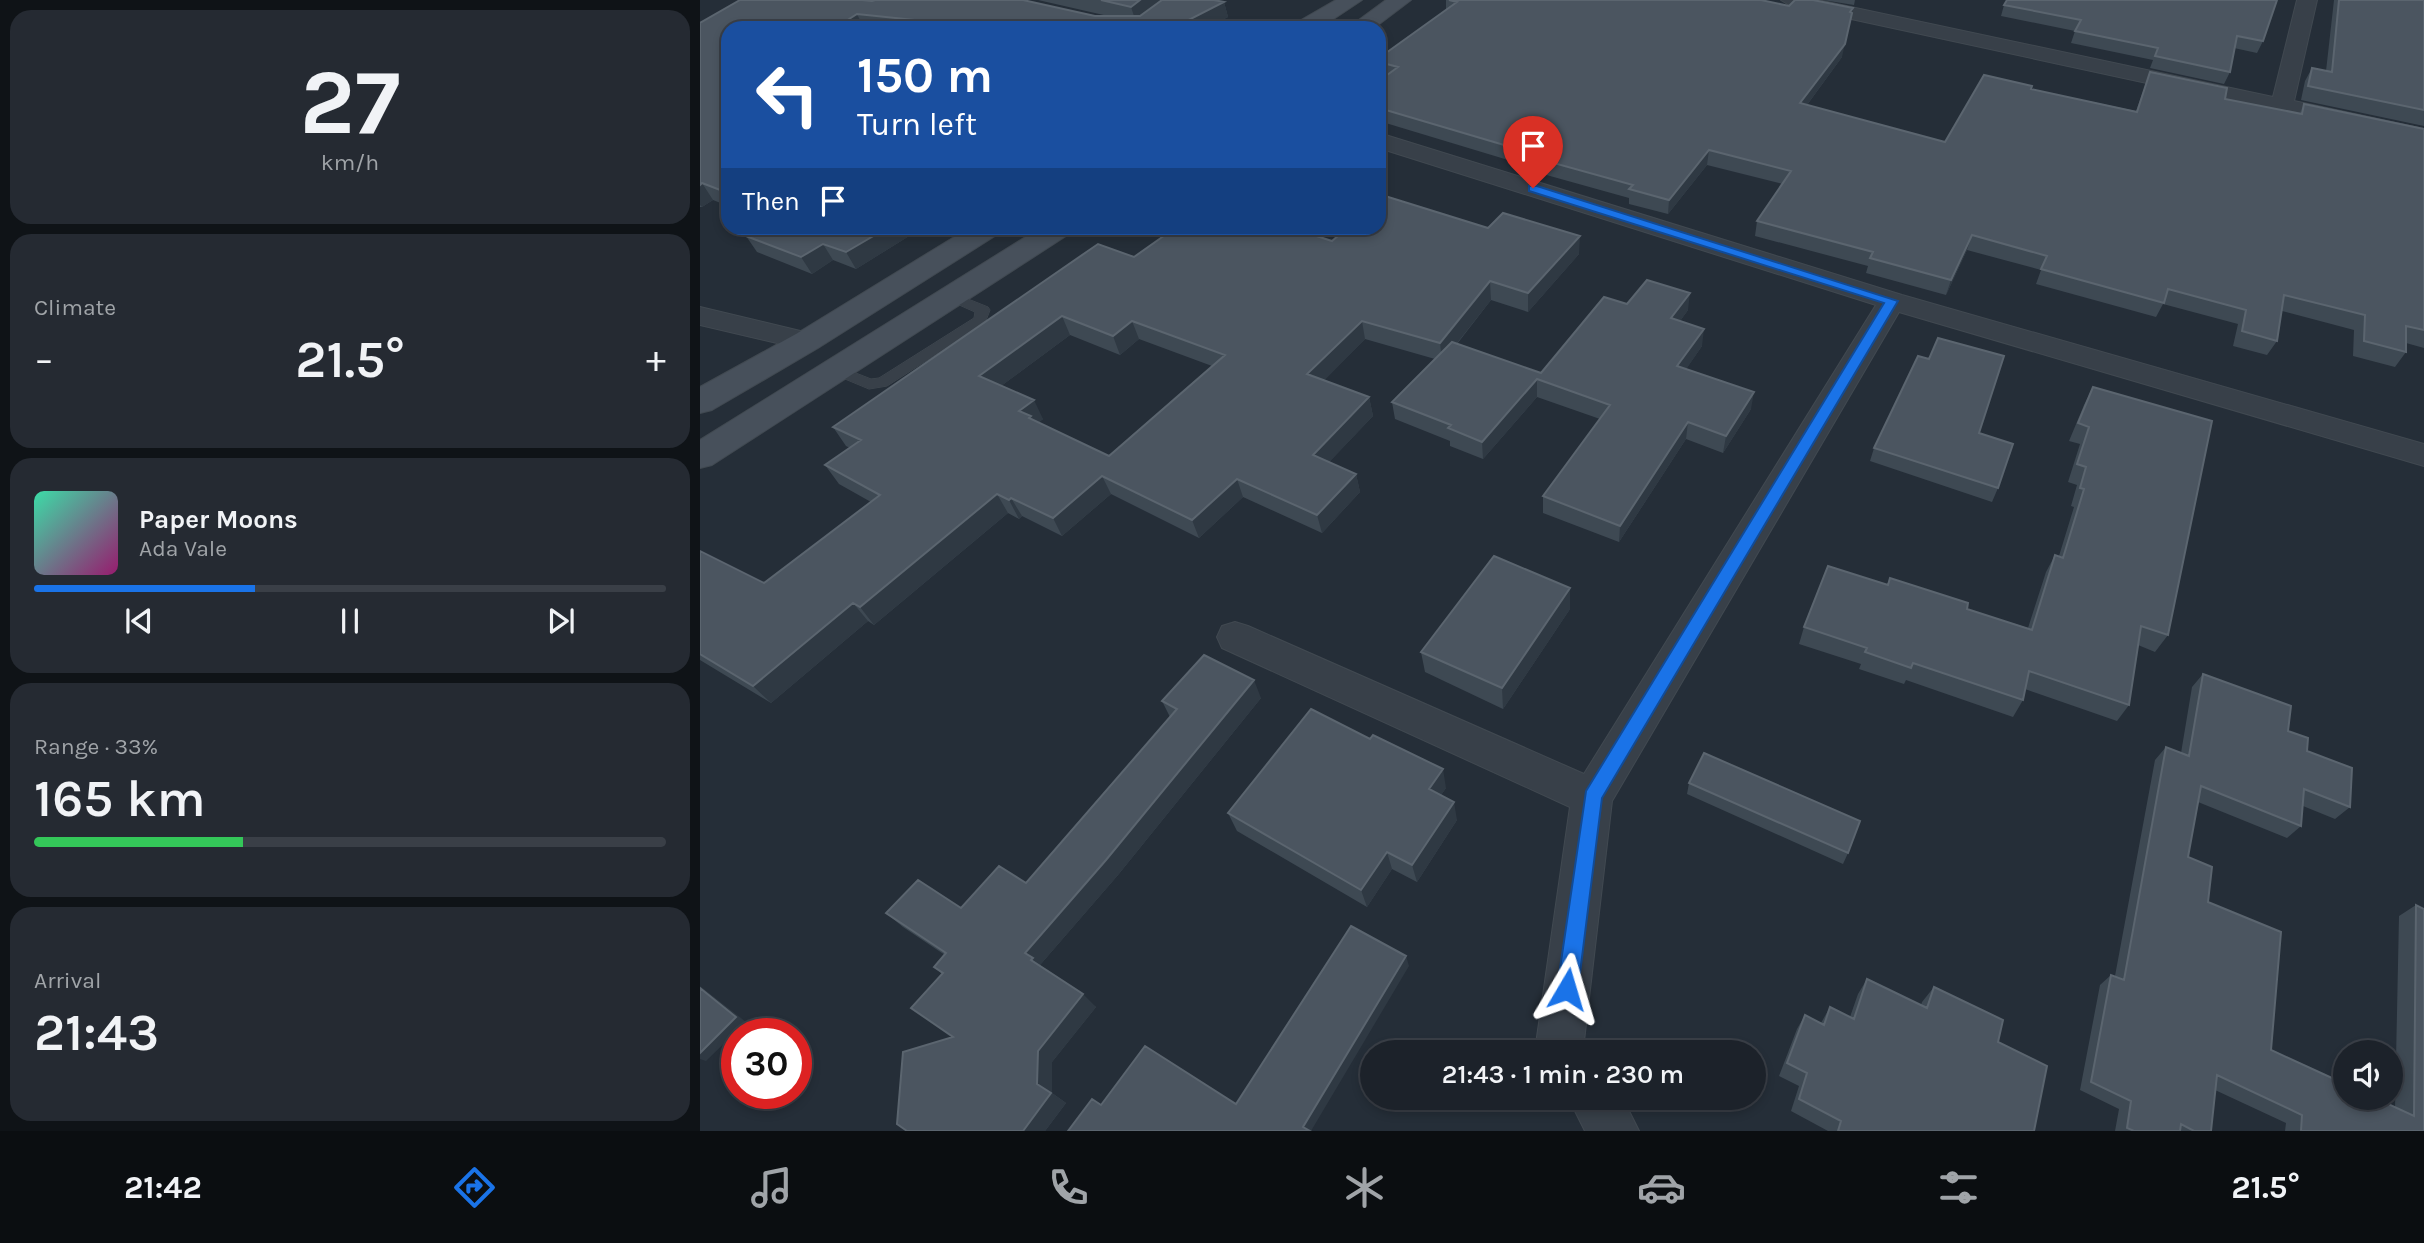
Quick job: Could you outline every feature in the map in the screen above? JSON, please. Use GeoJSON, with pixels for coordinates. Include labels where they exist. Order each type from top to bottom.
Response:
{"type":"FeatureCollection","features":[{"type":"Feature","properties":{"kind":"main road"},"geometry":{"type":"LineString","coordinates":[[1316,21],[1351,0]]}},
{"type":"Feature","properties":{"kind":"main road"},"geometry":{"type":"LineString","coordinates":[[1369,21],[1400,0]]}},
{"type":"Feature","properties":{"kind":"main road"},"geometry":{"type":"LineString","coordinates":[[700,402],[807,341],[977,235]]}},
{"type":"Feature","properties":{"kind":"main road"},"geometry":{"type":"LineString","coordinates":[[700,456],[838,371],[1048,235]]}},
{"type":"Feature","properties":{"kind":"street"},"geometry":{"type":"LineString","coordinates":[[1791,0],[2424,136]]}},
{"type":"Feature","properties":{"kind":"street"},"geometry":{"type":"LineString","coordinates":[[2282,105],[2307,0]]}},
{"type":"Feature","properties":{"kind":"street"},"geometry":{"type":"LineString","coordinates":[[1386,142],[1892,301],[2424,455]]}},
{"type":"Feature","properties":{"kind":"street"},"geometry":{"type":"LineString","coordinates":[[1561,1040],[1592,797],[1892,301]]}},
{"type":"Feature","properties":{"kind":"street"},"geometry":{"type":"LineString","coordinates":[[700,316],[807,341]]}},
{"type":"Feature","properties":{"kind":"street"},"geometry":{"type":"LineString","coordinates":[[1235,637],[1592,797]]}},
{"type":"Feature","properties":{"kind":"street"},"geometry":{"type":"LineString","coordinates":[[1601,1110],[1614,1131]]}},
{"type":"Feature","properties":{"kind":"building"},"geometry":{"type":"Polygon","coordinates":[[[740,0],[1023,0],[1095,16],[1140,16],[1162,0],[1224,2],[1187,21],[924,21],[857,14],[846,21],[721,21],[721,190],[702,183],[700,185],[700,23],[740,0]]]}},
{"type":"Feature","properties":{"kind":"building"},"geometry":{"type":"Polygon","coordinates":[[[1101,0],[1140,0],[1131,7],[1101,0]]]}},
{"type":"Feature","properties":{"kind":"building"},"geometry":{"type":"Polygon","coordinates":[[[1449,0],[1761,0],[1789,6],[1795,0],[1813,0],[1853,8],[1845,44],[1800,103],[1945,142],[1984,75],[2032,86],[2031,89],[2137,112],[2150,72],[2227,88],[2225,99],[2302,114],[2304,104],[2424,129],[2424,330],[2406,326],[2406,352],[2364,341],[2365,315],[2284,295],[2277,341],[2242,331],[2246,310],[2168,289],[2164,303],[2041,269],[2047,256],[1972,235],[1951,280],[1870,258],[1873,252],[1757,221],[1791,171],[1709,150],[1669,200],[1629,189],[1633,185],[1518,153],[1521,150],[1386,110],[1386,76],[1398,67],[1386,64],[1386,53],[1457,2],[1449,0]]]}},
{"type":"Feature","properties":{"kind":"building"},"geometry":{"type":"Polygon","coordinates":[[[2007,0],[2277,0],[2263,41],[2237,36],[2230,72],[2155,56],[2158,48],[2075,31],[2081,20],[2004,5],[2007,0]]]}},
{"type":"Feature","properties":{"kind":"building"},"geometry":{"type":"Polygon","coordinates":[[[2339,0],[2424,0],[2424,110],[2308,86],[2312,68],[2332,72],[2339,0]]]}},
{"type":"Feature","properties":{"kind":"building"},"geometry":{"type":"Polygon","coordinates":[[[1386,196],[1488,228],[1503,213],[1580,236],[1528,293],[1490,281],[1440,343],[1362,321],[1307,374],[1369,397],[1313,455],[1356,474],[1317,515],[1237,479],[1192,520],[1102,476],[1053,518],[997,494],[860,607],[853,603],[753,686],[700,654],[700,551],[764,583],[880,495],[825,465],[861,440],[833,427],[1098,244],[1134,257],[1165,235],[1314,235],[1332,241],[1339,235],[1386,235],[1386,196]],[[1062,316],[979,376],[1034,400],[1019,411],[1031,416],[1029,418],[1109,456],[1225,355],[1132,321],[1113,336],[1062,316]]]}},
{"type":"Feature","properties":{"kind":"building"},"geometry":{"type":"Polygon","coordinates":[[[875,235],[846,252],[823,244],[801,257],[746,236],[875,235]]]}},
{"type":"Feature","properties":{"kind":"building"},"geometry":{"type":"Polygon","coordinates":[[[1647,280],[1690,293],[1671,318],[1704,329],[1677,366],[1754,392],[1726,436],[1688,422],[1620,526],[1543,496],[1610,405],[1537,379],[1482,442],[1448,428],[1451,425],[1392,402],[1452,342],[1541,373],[1604,297],[1627,304],[1647,280]]]}},
{"type":"Feature","properties":{"kind":"building"},"geometry":{"type":"Polygon","coordinates":[[[1938,338],[2004,356],[1979,433],[2013,444],[1998,488],[1874,448],[1918,356],[1929,359],[1938,338]]]}},
{"type":"Feature","properties":{"kind":"building"},"geometry":{"type":"Polygon","coordinates":[[[2093,387],[2212,421],[2168,635],[2141,626],[2129,705],[2029,671],[2023,700],[1913,663],[1911,668],[1865,652],[1867,648],[1804,627],[1828,566],[1888,585],[1890,578],[1968,603],[1967,609],[2032,630],[2055,555],[2063,558],[2084,489],[2080,488],[2086,467],[2077,464],[2089,427],[2078,423],[2093,387]]]}},
{"type":"Feature","properties":{"kind":"building"},"geometry":{"type":"Polygon","coordinates":[[[1494,556],[1570,588],[1502,688],[1421,652],[1494,556]]]}},
{"type":"Feature","properties":{"kind":"building"},"geometry":{"type":"Polygon","coordinates":[[[1204,655],[1254,680],[1106,860],[1025,953],[1033,958],[1031,960],[1083,994],[1038,1051],[1037,1084],[1051,1093],[1023,1131],[907,1131],[897,1124],[903,1052],[953,1037],[911,1008],[943,973],[934,967],[946,953],[886,913],[918,880],[961,908],[999,866],[1026,883],[1177,709],[1162,701],[1204,655]]]}},
{"type":"Feature","properties":{"kind":"building"},"geometry":{"type":"Polygon","coordinates":[[[2203,674],[2291,706],[2288,731],[2308,738],[2307,751],[2352,768],[2350,807],[2304,789],[2301,826],[2201,786],[2188,857],[2212,867],[2208,902],[2281,932],[2271,1050],[2333,1078],[2333,1110],[2401,1110],[2414,1116],[2416,905],[2424,909],[2424,1131],[2301,1131],[2302,1115],[2217,1075],[2211,1131],[2194,1131],[2181,1124],[2180,1131],[2134,1131],[2127,1128],[2131,1101],[2091,1082],[2111,975],[2124,980],[2166,747],[2189,756],[2203,674]]]}},
{"type":"Feature","properties":{"kind":"building"},"geometry":{"type":"Polygon","coordinates":[[[1311,709],[1370,739],[1373,735],[1443,769],[1429,789],[1454,802],[1412,865],[1387,852],[1361,890],[1228,813],[1311,709]]]}},
{"type":"Feature","properties":{"kind":"building"},"geometry":{"type":"Polygon","coordinates":[[[1704,753],[1860,821],[1848,853],[1689,783],[1704,753]]]}},
{"type":"Feature","properties":{"kind":"building"},"geometry":{"type":"Polygon","coordinates":[[[1351,926],[1406,956],[1303,1127],[1310,1131],[1068,1131],[1092,1099],[1101,1105],[1145,1046],[1236,1104],[1351,926]]]}},
{"type":"Feature","properties":{"kind":"building"},"geometry":{"type":"Polygon","coordinates":[[[1867,979],[1927,1008],[1934,987],[2003,1020],[1998,1042],[2047,1066],[2034,1131],[1838,1131],[1841,1121],[1799,1099],[1807,1073],[1787,1063],[1805,1015],[1824,1025],[1830,1007],[1854,1019],[1867,979]]]}},
{"type":"Feature","properties":{"kind":"building"},"geometry":{"type":"Polygon","coordinates":[[[700,988],[736,1017],[721,1018],[721,1032],[700,1053],[700,988]]]}},
{"type":"Feature","properties":{"kind":"route"},"geometry":{"type":"LineString","coordinates":[[1533,188],[1892,301],[1592,797],[1567,989]]}}]}
